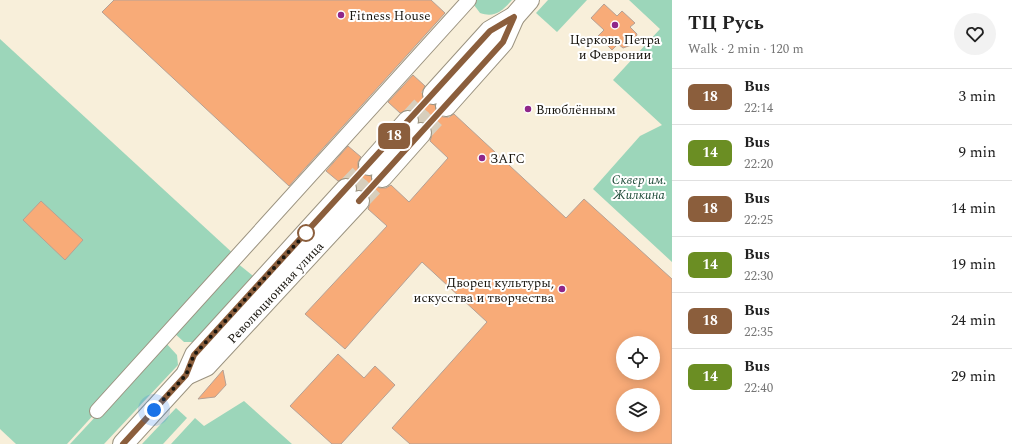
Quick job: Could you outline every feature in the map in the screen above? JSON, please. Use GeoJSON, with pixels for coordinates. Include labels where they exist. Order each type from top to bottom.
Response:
{"type":"FeatureCollection","features":[{"type":"Feature","properties":{"kind":"main road"},"geometry":{"type":"LineString","coordinates":[[440,100],[490,31],[514,17],[529,0]]}},
{"type":"Feature","properties":{"kind":"main road"},"geometry":{"type":"LineString","coordinates":[[376,171],[415,127]]}},
{"type":"Feature","properties":{"kind":"main road","name":"Революционная улица"},"geometry":{"type":"LineString","coordinates":[[123,444],[186,375],[194,355],[353,195]]}},
{"type":"Feature","properties":{"kind":"street"},"geometry":{"type":"LineString","coordinates":[[97,411],[469,0]]}},
{"type":"Feature","properties":{"kind":"green space"},"geometry":{"type":"Polygon","coordinates":[[[475,0],[512,0],[501,10],[490,15],[480,13],[474,5],[475,0]]]}},
{"type":"Feature","properties":{"kind":"green space"},"geometry":{"type":"Polygon","coordinates":[[[548,0],[587,0],[557,32],[536,13],[548,0]]]}},
{"type":"Feature","properties":{"kind":"green space","name":"Сквер им. Жилкина"},"geometry":{"type":"Polygon","coordinates":[[[629,0],[672,0],[672,262],[593,189],[640,136],[662,125],[613,80],[660,29],[629,0]]]}},
{"type":"Feature","properties":{"kind":"green space"},"geometry":{"type":"Polygon","coordinates":[[[0,39],[237,257],[67,444],[16,444],[0,429],[0,39]]]}},
{"type":"Feature","properties":{"kind":"green space"},"geometry":{"type":"Polygon","coordinates":[[[237,263],[257,279],[197,342],[184,342],[173,332],[237,263]]]}},
{"type":"Feature","properties":{"kind":"green space"},"geometry":{"type":"Polygon","coordinates":[[[165,342],[177,355],[178,365],[104,444],[70,444],[165,342]]]}},
{"type":"Feature","properties":{"kind":"green space"},"geometry":{"type":"Polygon","coordinates":[[[244,401],[292,444],[171,444],[195,418],[204,426],[244,401]]]}},
{"type":"Feature","properties":{"kind":"green space"},"geometry":{"type":"Polygon","coordinates":[[[176,408],[187,418],[163,444],[142,444],[176,408]]]}},
{"type":"Feature","properties":{"kind":"building"},"geometry":{"type":"Polygon","coordinates":[[[114,0],[431,0],[445,13],[289,186],[102,12],[114,0]]]}},
{"type":"Feature","properties":{"kind":"building","name":"Церковь Петра и Февронии"},"geometry":{"type":"Polygon","coordinates":[[[604,4],[617,16],[622,11],[635,23],[630,27],[637,34],[634,44],[623,48],[618,44],[612,50],[598,36],[604,30],[591,18],[604,4]]]}},
{"type":"Feature","properties":{"kind":"building","name":"Дворец культуры, искусства и творчества"},"geometry":{"type":"Polygon","coordinates":[[[413,75],[425,86],[422,92],[425,102],[435,105],[438,114],[443,117],[449,117],[454,114],[566,218],[584,199],[672,279],[672,444],[410,444],[392,428],[487,322],[422,262],[345,349],[305,314],[387,226],[368,209],[370,197],[366,192],[357,190],[354,181],[348,178],[338,181],[326,171],[348,146],[361,157],[358,162],[358,169],[362,174],[371,176],[374,185],[380,188],[386,188],[391,185],[409,202],[448,158],[430,141],[432,135],[429,125],[419,122],[415,112],[410,110],[400,113],[388,102],[413,75]]]}},
{"type":"Feature","properties":{"kind":"building"},"geometry":{"type":"Polygon","coordinates":[[[41,201],[83,240],[65,260],[23,220],[41,201]]]}},
{"type":"Feature","properties":{"kind":"building"},"geometry":{"type":"Polygon","coordinates":[[[338,354],[364,378],[375,366],[395,385],[341,444],[332,444],[290,406],[338,354]]]}},
{"type":"Feature","properties":{"kind":"building"},"geometry":{"type":"Polygon","coordinates":[[[223,370],[226,385],[215,397],[198,399],[223,370]]]}},
{"type":"Feature","properties":{"kind":"tunnel"},"geometry":{"type":"LineString","coordinates":[[408,121],[433,94]]}},
{"type":"Feature","properties":{"kind":"tunnel"},"geometry":{"type":"LineString","coordinates":[[421,133],[446,106]]}},
{"type":"Feature","properties":{"kind":"tunnel"},"geometry":{"type":"LineString","coordinates":[[346,189],[369,165]]}},
{"type":"Feature","properties":{"kind":"tunnel"},"geometry":{"type":"LineString","coordinates":[[359,201],[382,177]]}},
{"type":"Feature","properties":{"kind":"bus line","name":"18"},"geometry":{"type":"LineString","coordinates":[[123,444],[186,375],[194,355],[490,31],[514,17],[503,42],[359,201]]}},
{"type":"Feature","properties":{"kind":"place","name":"Fitness House"},"geometry":{"type":"Point","coordinates":[341,15]}},
{"type":"Feature","properties":{"kind":"place","name":"Церковь Петра и Февронии"},"geometry":{"type":"Point","coordinates":[615,25]}},
{"type":"Feature","properties":{"kind":"place","name":"Влюблённым"},"geometry":{"type":"Point","coordinates":[528,109]}},
{"type":"Feature","properties":{"kind":"place","name":"ЗАГС"},"geometry":{"type":"Point","coordinates":[482,158]}},
{"type":"Feature","properties":{"kind":"place","name":"Дворец культуры, искусства и творчества"},"geometry":{"type":"Point","coordinates":[562,289]}},
{"type":"Feature","properties":{"kind":"route"},"geometry":{"type":"LineString","coordinates":[[154,410],[186,375],[194,355],[306,233]]}}]}
